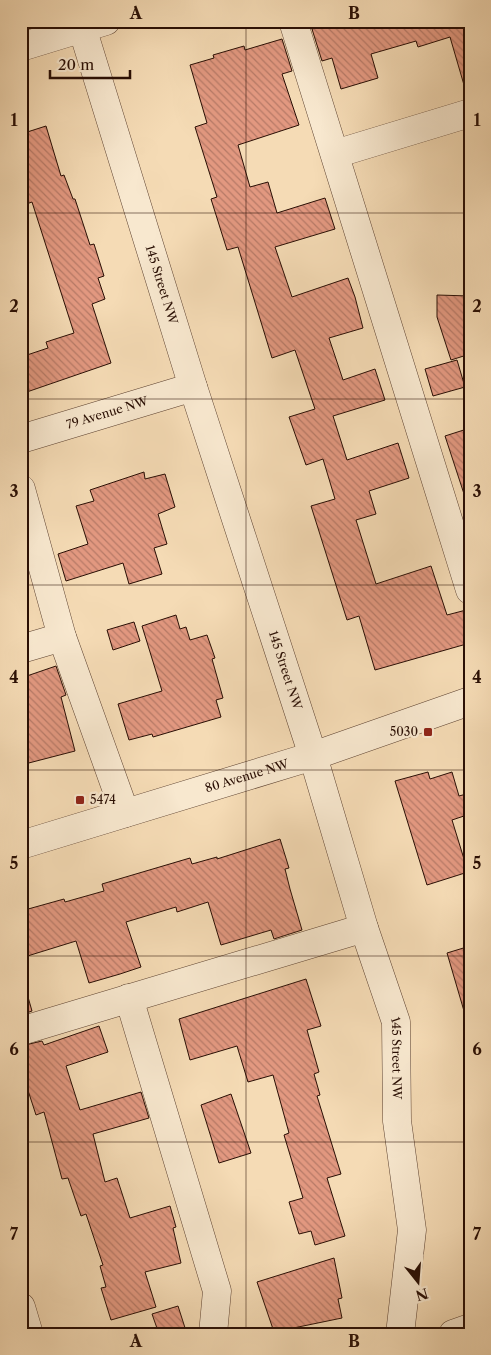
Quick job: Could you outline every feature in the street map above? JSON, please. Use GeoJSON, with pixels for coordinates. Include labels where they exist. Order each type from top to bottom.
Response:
{"type":"FeatureCollection","features":[{"type":"Feature","properties":{"kind":"street"},"geometry":{"type":"LineString","coordinates":[[293,21],[470,590]]}},
{"type":"Feature","properties":{"kind":"street"},"geometry":{"type":"LineString","coordinates":[[21,47],[89,24]]}},
{"type":"Feature","properties":{"kind":"street","name":"145 Street NW"},"geometry":{"type":"LineString","coordinates":[[89,24],[193,386],[313,756],[364,928],[396,1022],[397,1121],[412,1230],[400,1334]]}},
{"type":"Feature","properties":{"kind":"street"},"geometry":{"type":"LineString","coordinates":[[335,154],[470,113]]}},
{"type":"Feature","properties":{"kind":"street","name":"79 Avenue NW"},"geometry":{"type":"LineString","coordinates":[[21,439],[193,386]]}},
{"type":"Feature","properties":{"kind":"street"},"geometry":{"type":"LineString","coordinates":[[21,489],[62,637],[125,813]]}},
{"type":"Feature","properties":{"kind":"street"},"geometry":{"type":"LineString","coordinates":[[21,649],[62,637]]}},
{"type":"Feature","properties":{"kind":"street","name":"80 Avenue NW"},"geometry":{"type":"LineString","coordinates":[[21,845],[313,756],[470,701]]}},
{"type":"Feature","properties":{"kind":"street"},"geometry":{"type":"LineString","coordinates":[[21,1031],[364,928]]}},
{"type":"Feature","properties":{"kind":"street"},"geometry":{"type":"LineString","coordinates":[[129,998],[217,1291],[213,1334]]}},
{"type":"Feature","properties":{"kind":"street"},"geometry":{"type":"LineString","coordinates":[[21,1308],[29,1334]]}},
{"type":"Feature","properties":{"kind":"street"},"geometry":{"type":"LineString","coordinates":[[453,1334],[470,1328]]}},
{"type":"Feature","properties":{"kind":"building"},"geometry":{"type":"Polygon","coordinates":[[[321,21],[470,21],[470,84],[464,85],[450,37],[418,47],[416,41],[371,54],[378,78],[341,89],[332,58],[322,61],[312,29],[323,26],[321,21]]]}},
{"type":"Feature","properties":{"kind":"building"},"geometry":{"type":"Polygon","coordinates":[[[282,39],[292,71],[282,74],[299,125],[238,145],[250,187],[268,182],[277,213],[325,198],[335,229],[275,247],[292,297],[348,278],[355,297],[363,328],[329,338],[343,380],[375,369],[385,400],[333,416],[347,460],[398,443],[409,478],[369,491],[376,514],[356,520],[376,584],[431,566],[447,615],[470,609],[470,643],[375,670],[359,616],[347,620],[311,506],[335,499],[323,459],[306,465],[289,417],[315,409],[295,350],[272,358],[238,247],[227,250],[211,199],[217,197],[195,127],[207,123],[190,65],[214,58],[213,55],[244,46],[245,50],[282,39]]]}},
{"type":"Feature","properties":{"kind":"building"},"geometry":{"type":"Polygon","coordinates":[[[46,126],[61,176],[64,175],[73,199],[75,199],[90,245],[94,244],[104,276],[98,278],[105,299],[92,304],[111,363],[21,394],[21,357],[48,348],[46,342],[74,333],[32,202],[21,206],[21,134],[46,126]]]}},
{"type":"Feature","properties":{"kind":"building"},"geometry":{"type":"Polygon","coordinates":[[[437,295],[470,296],[470,354],[451,360],[437,317],[437,295]]]}},
{"type":"Feature","properties":{"kind":"building"},"geometry":{"type":"Polygon","coordinates":[[[457,360],[465,387],[433,396],[425,369],[457,360]]]}},
{"type":"Feature","properties":{"kind":"building"},"geometry":{"type":"Polygon","coordinates":[[[470,428],[470,499],[466,500],[445,436],[470,428]]]}},
{"type":"Feature","properties":{"kind":"building"},"geometry":{"type":"Polygon","coordinates":[[[144,472],[145,479],[165,474],[175,507],[158,514],[167,544],[154,548],[162,574],[129,584],[123,563],[66,581],[58,554],[88,544],[76,506],[94,501],[90,490],[144,472]]]}},
{"type":"Feature","properties":{"kind":"building"},"geometry":{"type":"Polygon","coordinates":[[[176,615],[180,629],[186,627],[190,640],[207,635],[215,658],[212,659],[223,698],[216,700],[221,717],[153,737],[152,734],[129,740],[118,704],[162,691],[142,626],[176,615]]]}},
{"type":"Feature","properties":{"kind":"building"},"geometry":{"type":"Polygon","coordinates":[[[134,622],[140,641],[113,650],[107,630],[134,622]]]}},
{"type":"Feature","properties":{"kind":"building"},"geometry":{"type":"Polygon","coordinates":[[[56,666],[66,695],[61,697],[75,751],[21,765],[21,678],[56,666]]]}},
{"type":"Feature","properties":{"kind":"building"},"geometry":{"type":"Polygon","coordinates":[[[428,772],[430,779],[452,772],[459,796],[470,793],[470,814],[452,820],[468,872],[427,885],[395,781],[428,772]]]}},
{"type":"Feature","properties":{"kind":"building"},"geometry":{"type":"Polygon","coordinates":[[[280,839],[289,868],[285,869],[302,930],[274,939],[271,930],[221,945],[208,902],[177,912],[176,907],[126,922],[141,967],[120,974],[89,983],[76,941],[21,958],[21,911],[64,899],[65,902],[104,891],[102,884],[190,858],[192,864],[217,857],[217,859],[280,839]]]}},
{"type":"Feature","properties":{"kind":"building"},"geometry":{"type":"Polygon","coordinates":[[[470,946],[470,1010],[464,1011],[447,953],[470,946]]]}},
{"type":"Feature","properties":{"kind":"building"},"geometry":{"type":"Polygon","coordinates":[[[306,979],[321,1026],[307,1030],[319,1072],[314,1074],[320,1095],[317,1096],[341,1174],[327,1178],[345,1236],[315,1245],[311,1231],[299,1234],[289,1202],[303,1198],[284,1135],[289,1133],[273,1075],[248,1082],[237,1046],[190,1060],[179,1019],[306,979]]]}},
{"type":"Feature","properties":{"kind":"building"},"geometry":{"type":"Polygon","coordinates":[[[26,990],[32,1011],[21,1015],[21,991],[26,990]]]}},
{"type":"Feature","properties":{"kind":"building"},"geometry":{"type":"Polygon","coordinates":[[[99,1026],[108,1052],[66,1066],[80,1110],[141,1092],[149,1118],[93,1134],[105,1182],[117,1178],[130,1218],[170,1206],[176,1227],[173,1228],[181,1263],[145,1272],[156,1307],[111,1320],[101,1288],[106,1287],[100,1266],[103,1265],[86,1214],[81,1216],[68,1178],[62,1179],[44,1112],[36,1115],[21,1069],[21,1046],[42,1041],[44,1045],[99,1026]]]}},
{"type":"Feature","properties":{"kind":"building"},"geometry":{"type":"Polygon","coordinates":[[[231,1094],[251,1153],[219,1163],[201,1105],[231,1094]]]}},
{"type":"Feature","properties":{"kind":"building"},"geometry":{"type":"Polygon","coordinates":[[[334,1258],[342,1298],[338,1299],[342,1318],[274,1332],[257,1282],[334,1258]]]}},
{"type":"Feature","properties":{"kind":"building"},"geometry":{"type":"Polygon","coordinates":[[[178,1306],[187,1334],[159,1334],[152,1314],[178,1306]]]}},
{"type":"Feature","properties":{"kind":"place","name":"5030"},"geometry":{"type":"Point","coordinates":[428,732]}},
{"type":"Feature","properties":{"kind":"place","name":"5474"},"geometry":{"type":"Point","coordinates":[80,800]}}]}
